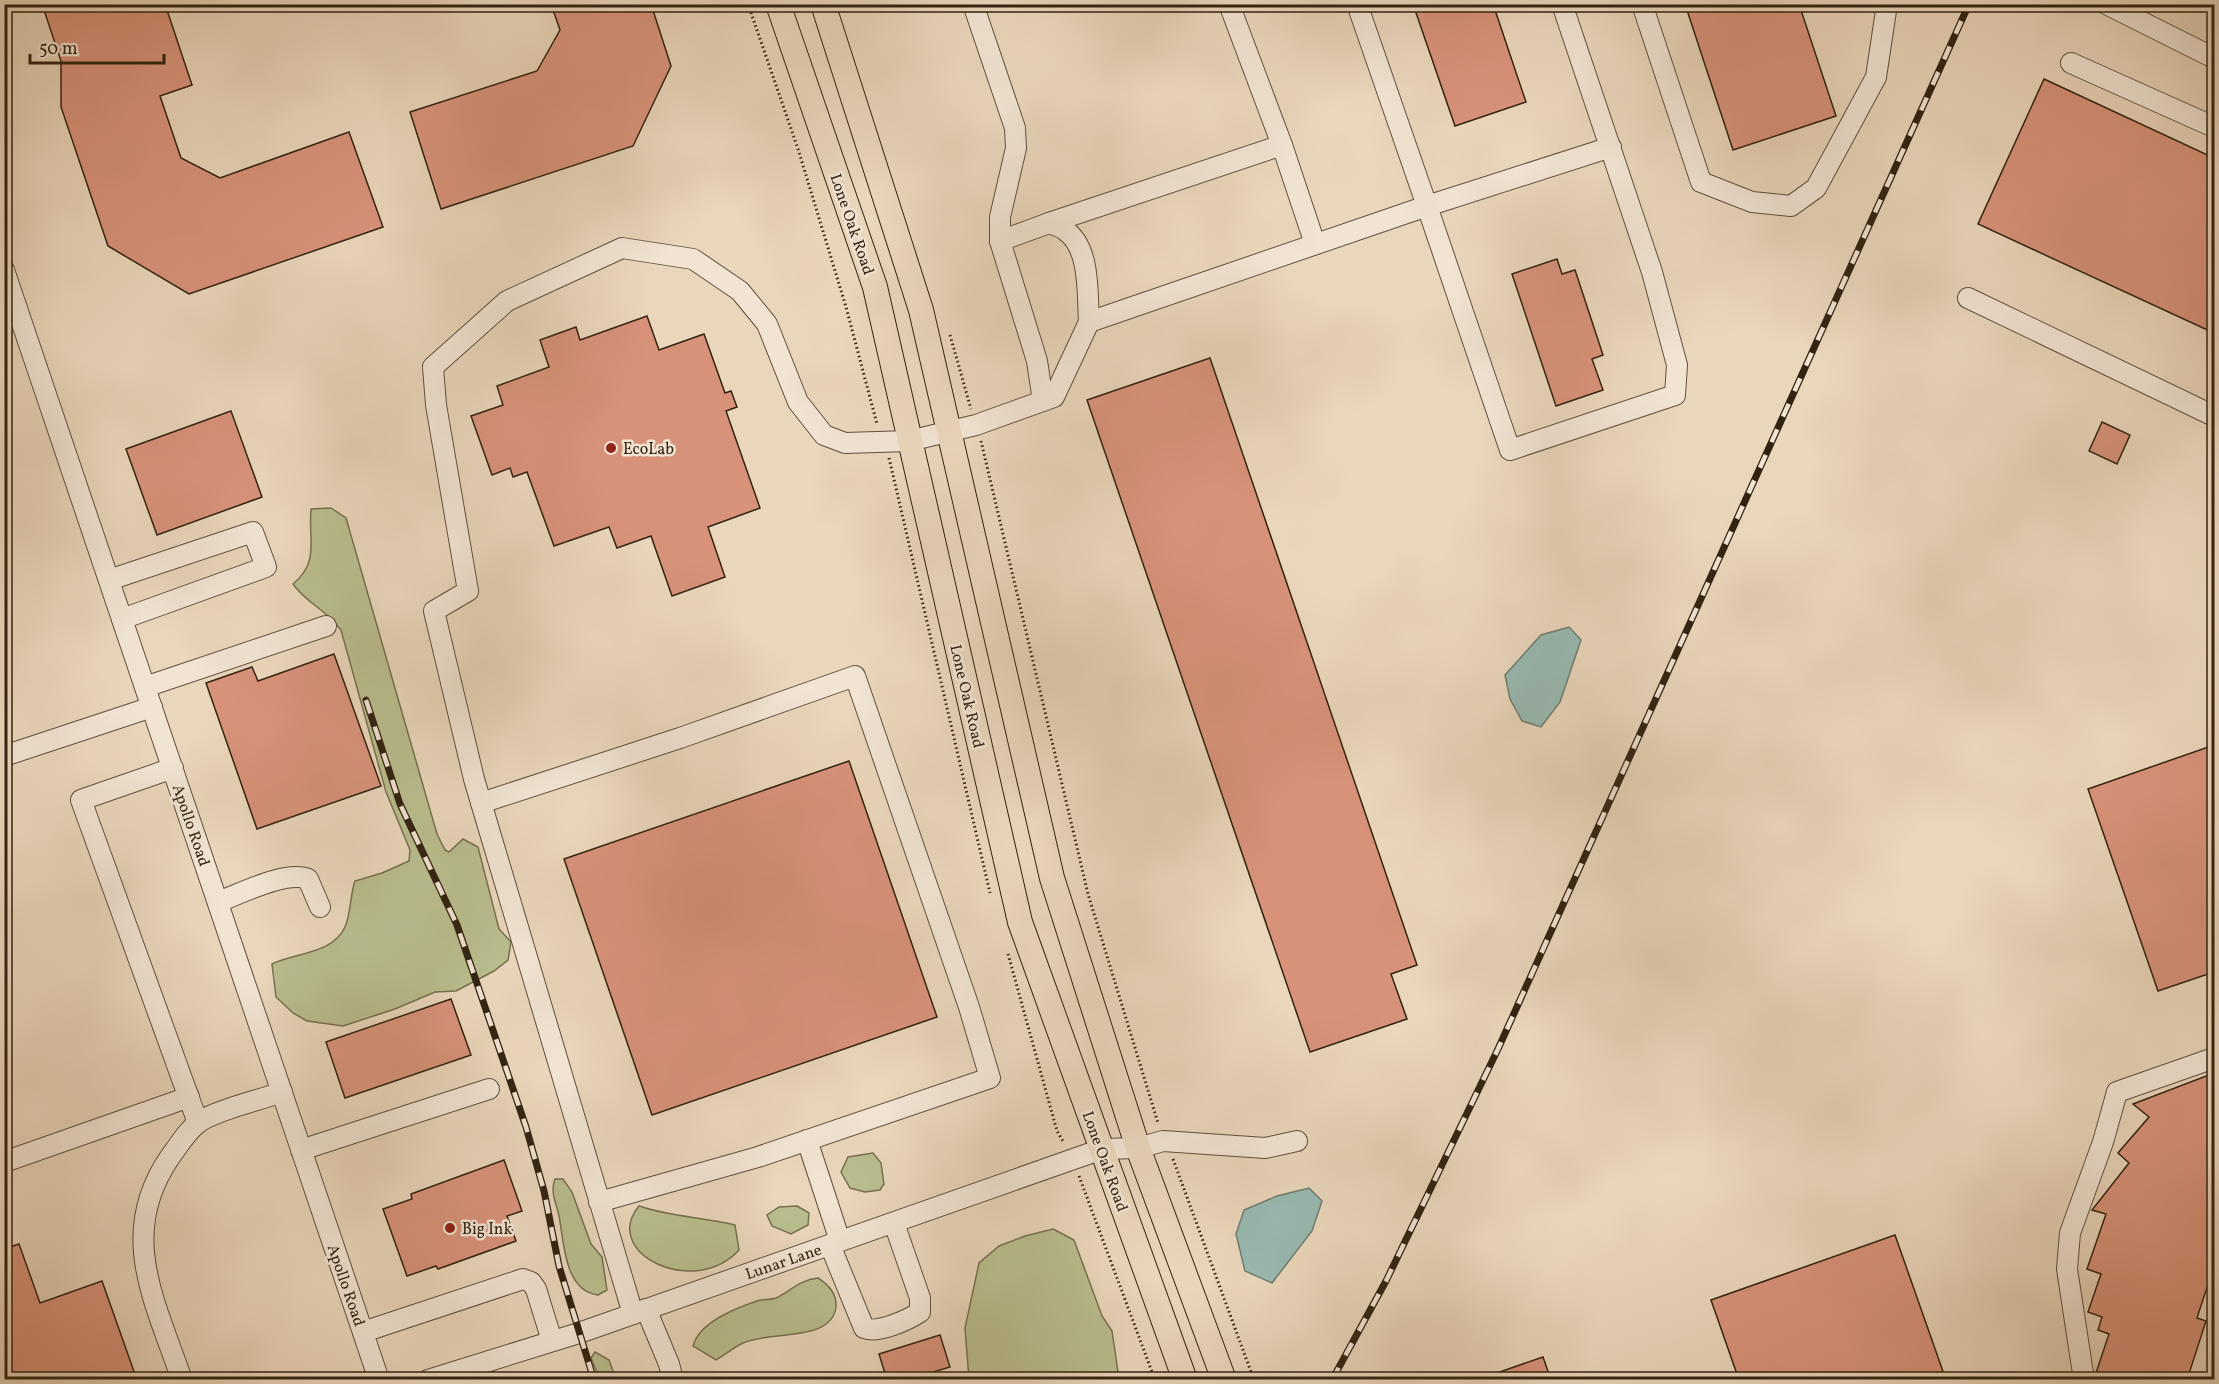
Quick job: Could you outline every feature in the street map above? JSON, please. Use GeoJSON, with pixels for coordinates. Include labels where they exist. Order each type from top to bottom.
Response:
{"type":"FeatureCollection","features":[{"type":"Feature","properties":{"kind":"main road","name":"Lone Oak Road"},"geometry":{"type":"LineString","coordinates":[[778,4],[875,287],[1020,922],[1185,1380]]}},
{"type":"Feature","properties":{"kind":"main road"},"geometry":{"type":"LineString","coordinates":[[823,4],[921,310],[1052,878],[1138,1148],[1224,1380]]}},
{"type":"Feature","properties":{"kind":"street"},"geometry":{"type":"LineString","coordinates":[[974,4],[1015,128],[1016,148],[1000,217],[1000,241],[1037,361],[1043,401]]}},
{"type":"Feature","properties":{"kind":"street"},"geometry":{"type":"LineString","coordinates":[[1229,4],[1282,146],[1315,244]]}},
{"type":"Feature","properties":{"kind":"street"},"geometry":{"type":"LineString","coordinates":[[1357,4],[1510,450],[1675,395],[1677,365],[1652,272],[1562,4]]}},
{"type":"Feature","properties":{"kind":"street"},"geometry":{"type":"LineString","coordinates":[[1642,4],[1701,182],[1752,202],[1791,206],[1816,188],[1876,77],[1887,4]]}},
{"type":"Feature","properties":{"kind":"street"},"geometry":{"type":"LineString","coordinates":[[2106,4],[2214,58]]}},
{"type":"Feature","properties":{"kind":"street"},"geometry":{"type":"LineString","coordinates":[[2071,63],[2214,127]]}},
{"type":"Feature","properties":{"kind":"street"},"geometry":{"type":"LineString","coordinates":[[1000,241],[1282,146]]}},
{"type":"Feature","properties":{"kind":"street"},"geometry":{"type":"LineString","coordinates":[[1089,322],[1428,206],[1611,147]]}},
{"type":"Feature","properties":{"kind":"street"},"geometry":{"type":"LineString","coordinates":[[673,1380],[669,1365],[640,1312],[599,1202],[481,802],[434,611],[468,591],[436,405],[433,368],[507,301],[547,280],[622,248],[693,259],[741,291],[767,324],[798,402],[824,435],[845,443],[909,441],[949,432],[976,425],[1054,397],[1089,322],[1084,265],[1077,243],[1066,230],[1049,223]]}},
{"type":"Feature","properties":{"kind":"street","name":"Apollo Road"},"geometry":{"type":"LineString","coordinates":[[4,270],[379,1380]]}},
{"type":"Feature","properties":{"kind":"street"},"geometry":{"type":"LineString","coordinates":[[1968,298],[2214,416]]}},
{"type":"Feature","properties":{"kind":"street"},"geometry":{"type":"LineString","coordinates":[[109,580],[253,532],[266,567],[122,619]]}},
{"type":"Feature","properties":{"kind":"street"},"geometry":{"type":"LineString","coordinates":[[145,687],[326,626]]}},
{"type":"Feature","properties":{"kind":"street"},"geometry":{"type":"LineString","coordinates":[[481,802],[680,738],[855,676],[969,1007],[990,1078],[758,1157],[599,1202]]}},
{"type":"Feature","properties":{"kind":"street"},"geometry":{"type":"LineString","coordinates":[[4,756],[152,707]]}},
{"type":"Feature","properties":{"kind":"street"},"geometry":{"type":"LineString","coordinates":[[173,768],[81,800],[198,1124]]}},
{"type":"Feature","properties":{"kind":"street"},"geometry":{"type":"LineString","coordinates":[[218,902],[299,876],[308,879],[320,907]]}},
{"type":"Feature","properties":{"kind":"street"},"geometry":{"type":"LineString","coordinates":[[2084,1380],[2067,1269],[2070,1233],[2103,1142],[2117,1092],[2214,1058]]}},
{"type":"Feature","properties":{"kind":"street"},"geometry":{"type":"LineString","coordinates":[[301,1150],[489,1089]]}},
{"type":"Feature","properties":{"kind":"street"},"geometry":{"type":"LineString","coordinates":[[182,1380],[149,1283],[142,1247],[144,1213],[163,1168],[181,1141],[202,1120],[282,1092]]}},
{"type":"Feature","properties":{"kind":"street"},"geometry":{"type":"LineString","coordinates":[[4,1162],[189,1097]]}},
{"type":"Feature","properties":{"kind":"street"},"geometry":{"type":"LineString","coordinates":[[807,1140],[835,1243],[864,1328],[870,1330],[920,1312],[920,1298],[894,1222]]}},
{"type":"Feature","properties":{"kind":"street","name":"Lunar Lane"},"geometry":{"type":"LineString","coordinates":[[428,1380],[640,1312],[1102,1149],[1138,1148],[1163,1141],[1265,1148],[1297,1141]]}},
{"type":"Feature","properties":{"kind":"street"},"geometry":{"type":"LineString","coordinates":[[363,1332],[523,1279],[531,1282],[536,1289],[552,1341]]}},
{"type":"Feature","properties":{"kind":"path"},"geometry":{"type":"LineString","coordinates":[[748,4],[798,149],[882,441],[894,471],[991,896]]}},
{"type":"Feature","properties":{"kind":"path"},"geometry":{"type":"LineString","coordinates":[[950,334],[983,447],[1088,894],[1163,1141],[1178,1170],[1254,1380]]}},
{"type":"Feature","properties":{"kind":"path"},"geometry":{"type":"LineString","coordinates":[[1007,953],[1057,1131],[1073,1160],[1155,1380]]}},
{"type":"Feature","properties":{"kind":"green space"},"geometry":{"type":"Polygon","coordinates":[[[331,508],[346,518],[437,834],[445,850],[449,852],[463,839],[478,847],[499,929],[511,942],[508,960],[494,971],[456,991],[435,992],[395,1009],[343,1026],[307,1021],[293,1013],[276,997],[272,964],[332,943],[345,927],[355,881],[382,873],[409,861],[410,850],[386,792],[341,630],[293,584],[301,576],[310,559],[311,509],[331,508]]]}},
{"type":"Feature","properties":{"kind":"green space"},"geometry":{"type":"Polygon","coordinates":[[[873,1153],[881,1163],[884,1184],[880,1190],[865,1192],[850,1188],[841,1172],[848,1157],[873,1153]]]}},
{"type":"Feature","properties":{"kind":"green space"},"geometry":{"type":"Polygon","coordinates":[[[555,1179],[563,1179],[572,1192],[591,1244],[602,1257],[607,1290],[598,1295],[587,1291],[572,1275],[553,1193],[555,1179]]]}},
{"type":"Feature","properties":{"kind":"green space"},"geometry":{"type":"Polygon","coordinates":[[[639,1206],[735,1225],[739,1250],[720,1264],[699,1270],[677,1270],[658,1264],[642,1253],[632,1240],[630,1223],[639,1206]]]}},
{"type":"Feature","properties":{"kind":"green space"},"geometry":{"type":"Polygon","coordinates":[[[797,1206],[809,1213],[808,1225],[791,1234],[772,1226],[767,1215],[779,1207],[797,1206]]]}},
{"type":"Feature","properties":{"kind":"green space"},"geometry":{"type":"Polygon","coordinates":[[[1053,1229],[1074,1240],[1102,1316],[1112,1331],[1119,1379],[969,1379],[965,1328],[979,1263],[999,1246],[1053,1229]]]}},
{"type":"Feature","properties":{"kind":"green space"},"geometry":{"type":"Polygon","coordinates":[[[818,1278],[832,1290],[836,1302],[832,1318],[823,1326],[798,1334],[755,1339],[740,1345],[716,1360],[693,1346],[703,1330],[719,1317],[757,1301],[776,1298],[800,1283],[818,1278]]]}},
{"type":"Feature","properties":{"kind":"green space"},"geometry":{"type":"Polygon","coordinates":[[[595,1352],[609,1360],[616,1379],[600,1379],[591,1358],[595,1352]]]}},
{"type":"Feature","properties":{"kind":"water"},"geometry":{"type":"Polygon","coordinates":[[[1569,627],[1581,640],[1560,702],[1541,727],[1522,721],[1510,699],[1505,675],[1541,635],[1569,627]]]}},
{"type":"Feature","properties":{"kind":"water"},"geometry":{"type":"Polygon","coordinates":[[[1309,1188],[1322,1201],[1312,1231],[1272,1283],[1245,1271],[1236,1234],[1244,1210],[1277,1196],[1309,1188]]]}},
{"type":"Feature","properties":{"kind":"building"},"geometry":{"type":"Polygon","coordinates":[[[42,4],[165,4],[192,85],[160,96],[181,158],[220,178],[349,132],[383,227],[189,294],[108,246],[61,107],[61,61],[42,4]]]}},
{"type":"Feature","properties":{"kind":"building"},"geometry":{"type":"Polygon","coordinates":[[[551,4],[651,4],[671,66],[633,146],[441,209],[410,112],[537,71],[560,30],[551,4]]]}},
{"type":"Feature","properties":{"kind":"building"},"geometry":{"type":"Polygon","coordinates":[[[1413,4],[1493,4],[1526,102],[1455,126],[1413,4]]]}},
{"type":"Feature","properties":{"kind":"building"},"geometry":{"type":"Polygon","coordinates":[[[1685,4],[1799,4],[1836,116],[1733,150],[1685,4]]]}},
{"type":"Feature","properties":{"kind":"building"},"geometry":{"type":"Polygon","coordinates":[[[2044,79],[2214,158],[2214,333],[1978,224],[2044,79]]]}},
{"type":"Feature","properties":{"kind":"building"},"geometry":{"type":"Polygon","coordinates":[[[1557,259],[1562,274],[1575,270],[1603,355],[1592,359],[1603,390],[1556,406],[1512,274],[1557,259]]]}},
{"type":"Feature","properties":{"kind":"building","name":"EcoLab"},"geometry":{"type":"Polygon","coordinates":[[[647,316],[659,350],[704,334],[725,393],[731,391],[737,407],[726,411],[760,508],[708,527],[725,577],[672,596],[651,536],[617,548],[609,527],[554,546],[527,472],[513,477],[510,468],[492,475],[471,416],[503,405],[497,386],[549,367],[540,340],[576,327],[580,340],[647,316]]]}},
{"type":"Feature","properties":{"kind":"building"},"geometry":{"type":"Polygon","coordinates":[[[1210,358],[1417,965],[1391,974],[1407,1019],[1310,1052],[1087,400],[1210,358]]]}},
{"type":"Feature","properties":{"kind":"building"},"geometry":{"type":"Polygon","coordinates":[[[231,411],[262,497],[157,535],[126,449],[231,411]]]}},
{"type":"Feature","properties":{"kind":"building"},"geometry":{"type":"Polygon","coordinates":[[[2102,422],[2130,435],[2117,464],[2089,451],[2102,422]]]}},
{"type":"Feature","properties":{"kind":"building"},"geometry":{"type":"Polygon","coordinates":[[[334,654],[381,786],[257,829],[206,683],[252,667],[258,681],[334,654]]]}},
{"type":"Feature","properties":{"kind":"building"},"geometry":{"type":"Polygon","coordinates":[[[2214,745],[2214,972],[2158,991],[2088,789],[2214,745]]]}},
{"type":"Feature","properties":{"kind":"building"},"geometry":{"type":"Polygon","coordinates":[[[849,761],[937,1017],[652,1115],[564,859],[849,761]]]}},
{"type":"Feature","properties":{"kind":"building"},"geometry":{"type":"Polygon","coordinates":[[[451,999],[471,1055],[345,1098],[326,1042],[451,999]]]}},
{"type":"Feature","properties":{"kind":"building"},"geometry":{"type":"Polygon","coordinates":[[[2214,1073],[2214,1266],[2197,1318],[2206,1321],[2187,1380],[2116,1380],[2096,1373],[2109,1334],[2098,1330],[2102,1317],[2088,1312],[2101,1274],[2087,1269],[2106,1214],[2092,1210],[2129,1163],[2118,1153],[2149,1117],[2133,1104],[2214,1073]]]}},
{"type":"Feature","properties":{"kind":"building","name":"Big Ink"},"geometry":{"type":"Polygon","coordinates":[[[504,1160],[522,1211],[507,1216],[516,1241],[438,1269],[436,1266],[407,1276],[383,1209],[412,1199],[411,1194],[504,1160]]]}},
{"type":"Feature","properties":{"kind":"building"},"geometry":{"type":"Polygon","coordinates":[[[1895,1235],[1946,1380],[1739,1380],[1711,1300],[1895,1235]]]}},
{"type":"Feature","properties":{"kind":"building"},"geometry":{"type":"Polygon","coordinates":[[[19,1244],[40,1303],[102,1281],[137,1380],[4,1380],[4,1249],[19,1244]]]}},
{"type":"Feature","properties":{"kind":"building"},"geometry":{"type":"Polygon","coordinates":[[[940,1335],[950,1367],[907,1380],[887,1380],[879,1354],[940,1335]]]}},
{"type":"Feature","properties":{"kind":"building"},"geometry":{"type":"Polygon","coordinates":[[[1543,1357],[1551,1380],[1485,1380],[1485,1377],[1543,1357]]]}},
{"type":"Feature","properties":{"kind":"railway"},"geometry":{"type":"LineString","coordinates":[[1332,1380],[1386,1281],[1498,1049],[1969,4]]}},
{"type":"Feature","properties":{"kind":"railway"},"geometry":{"type":"LineString","coordinates":[[366,700],[400,804],[457,925],[526,1127],[544,1191],[559,1266],[594,1380]]}},
{"type":"Feature","properties":{"kind":"place","name":"EcoLab"},"geometry":{"type":"Point","coordinates":[611,448]}},
{"type":"Feature","properties":{"kind":"place","name":"Big Ink"},"geometry":{"type":"Point","coordinates":[450,1228]}}]}
